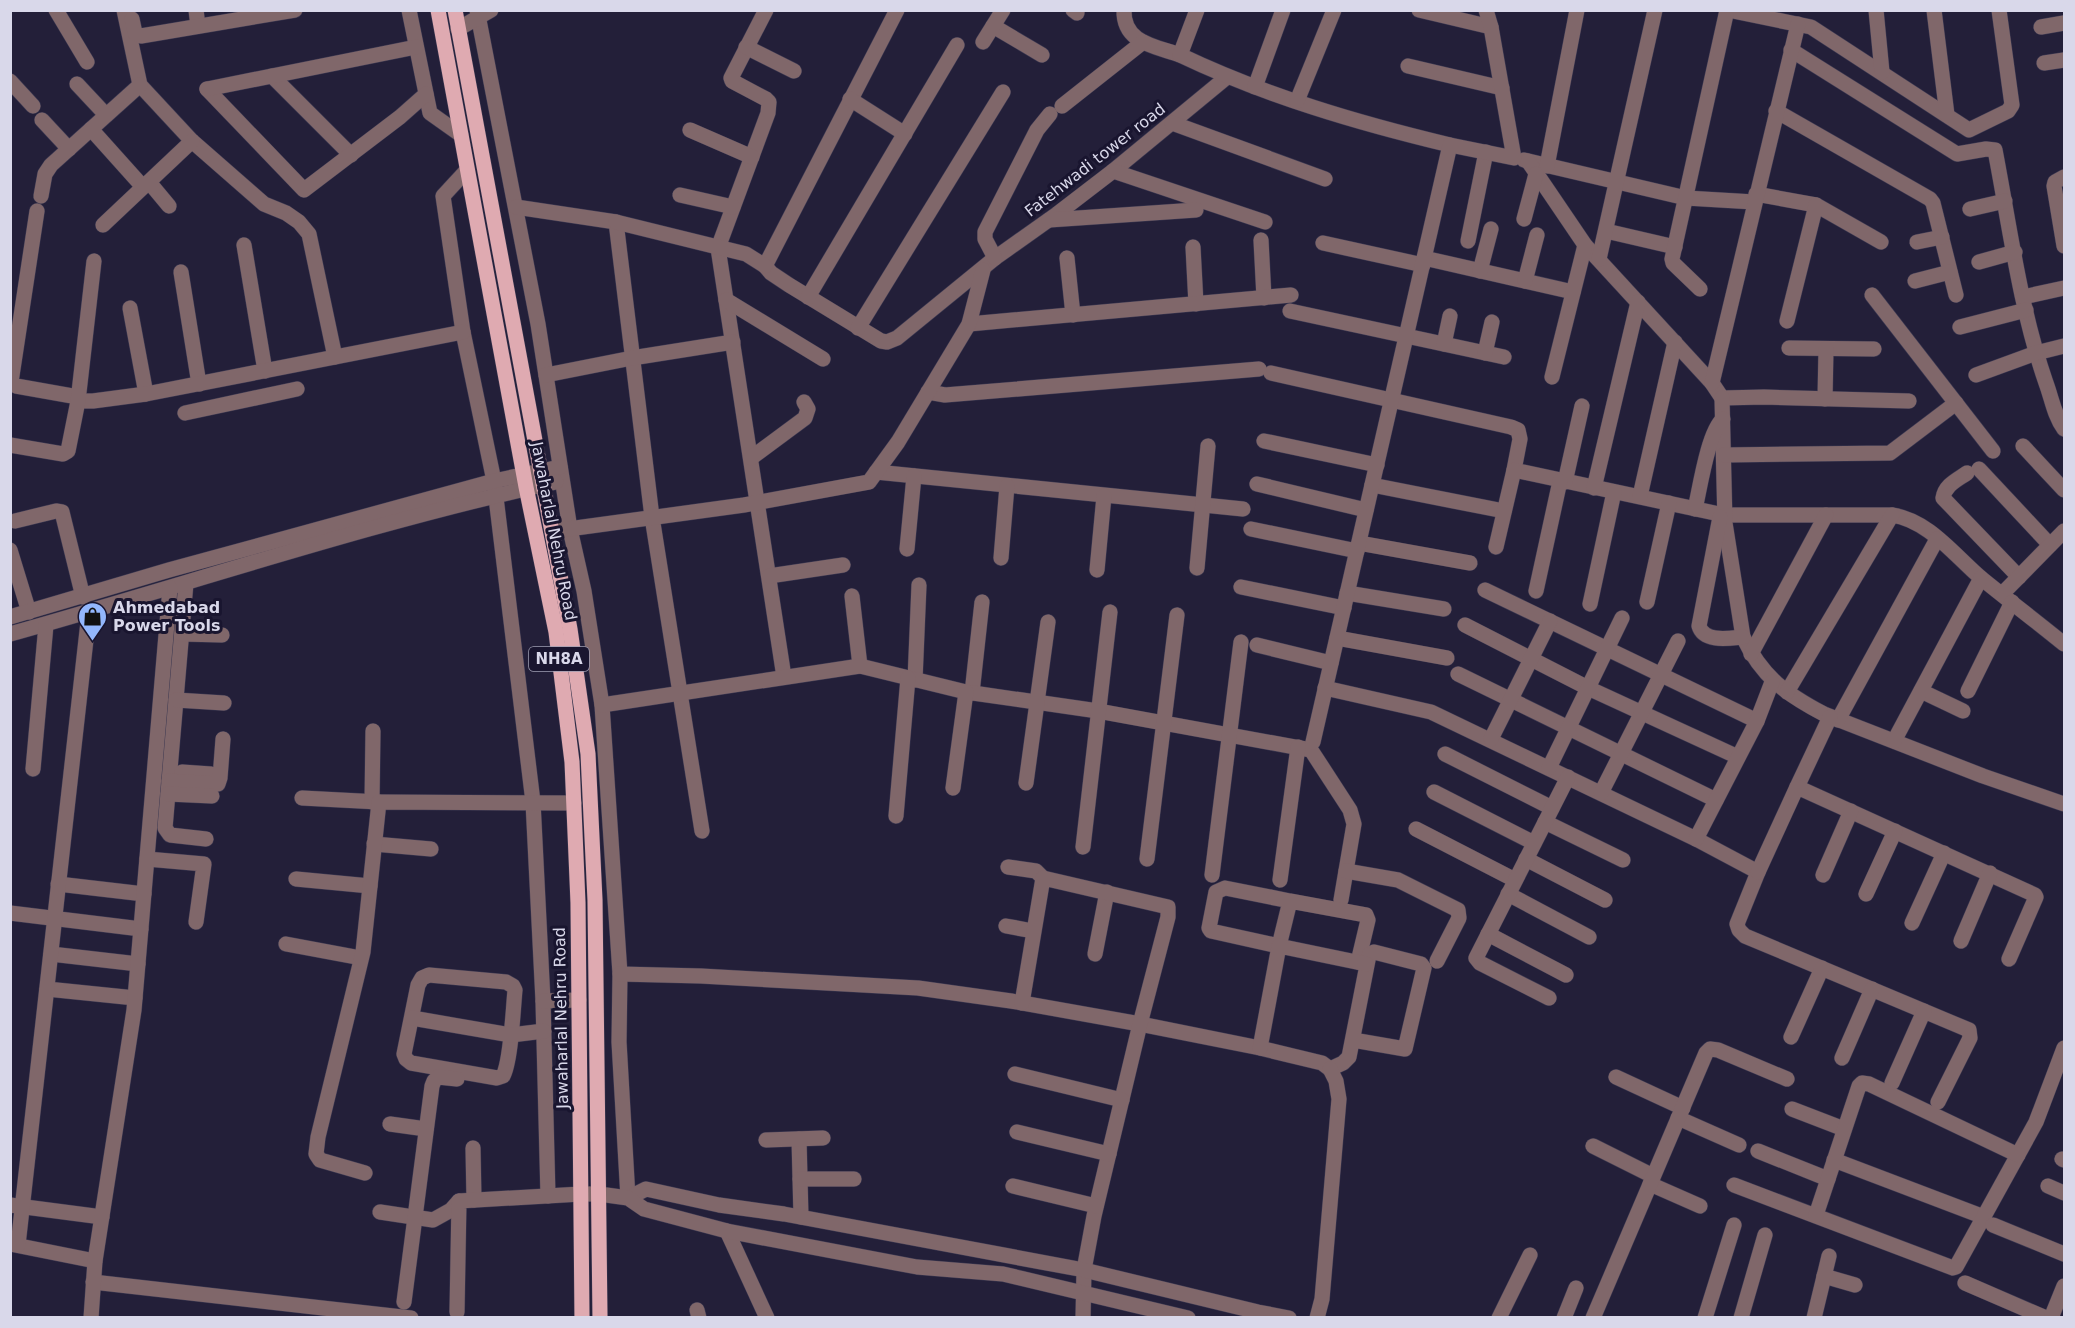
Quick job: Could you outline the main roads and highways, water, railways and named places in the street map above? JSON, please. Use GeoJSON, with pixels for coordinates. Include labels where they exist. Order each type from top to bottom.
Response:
{"type":"FeatureCollection","features":[{"type":"Feature","properties":{"kind":"main road","name":"Jawaharlal Nehru Road"},"geometry":{"type":"LineString","coordinates":[[438,10],[524,480],[556,632],[572,762],[578,903],[582,1317]]}},
{"type":"Feature","properties":{"kind":"main road","name":"Jawaharlal Nehru Road"},"geometry":{"type":"LineString","coordinates":[[455,10],[570,628],[588,754],[595,900],[600,1317]]}},
{"type":"Feature","properties":{"kind":"place","name":"Ahmedabad Power Tools"},"geometry":{"type":"Point","coordinates":[92,642]}}]}
